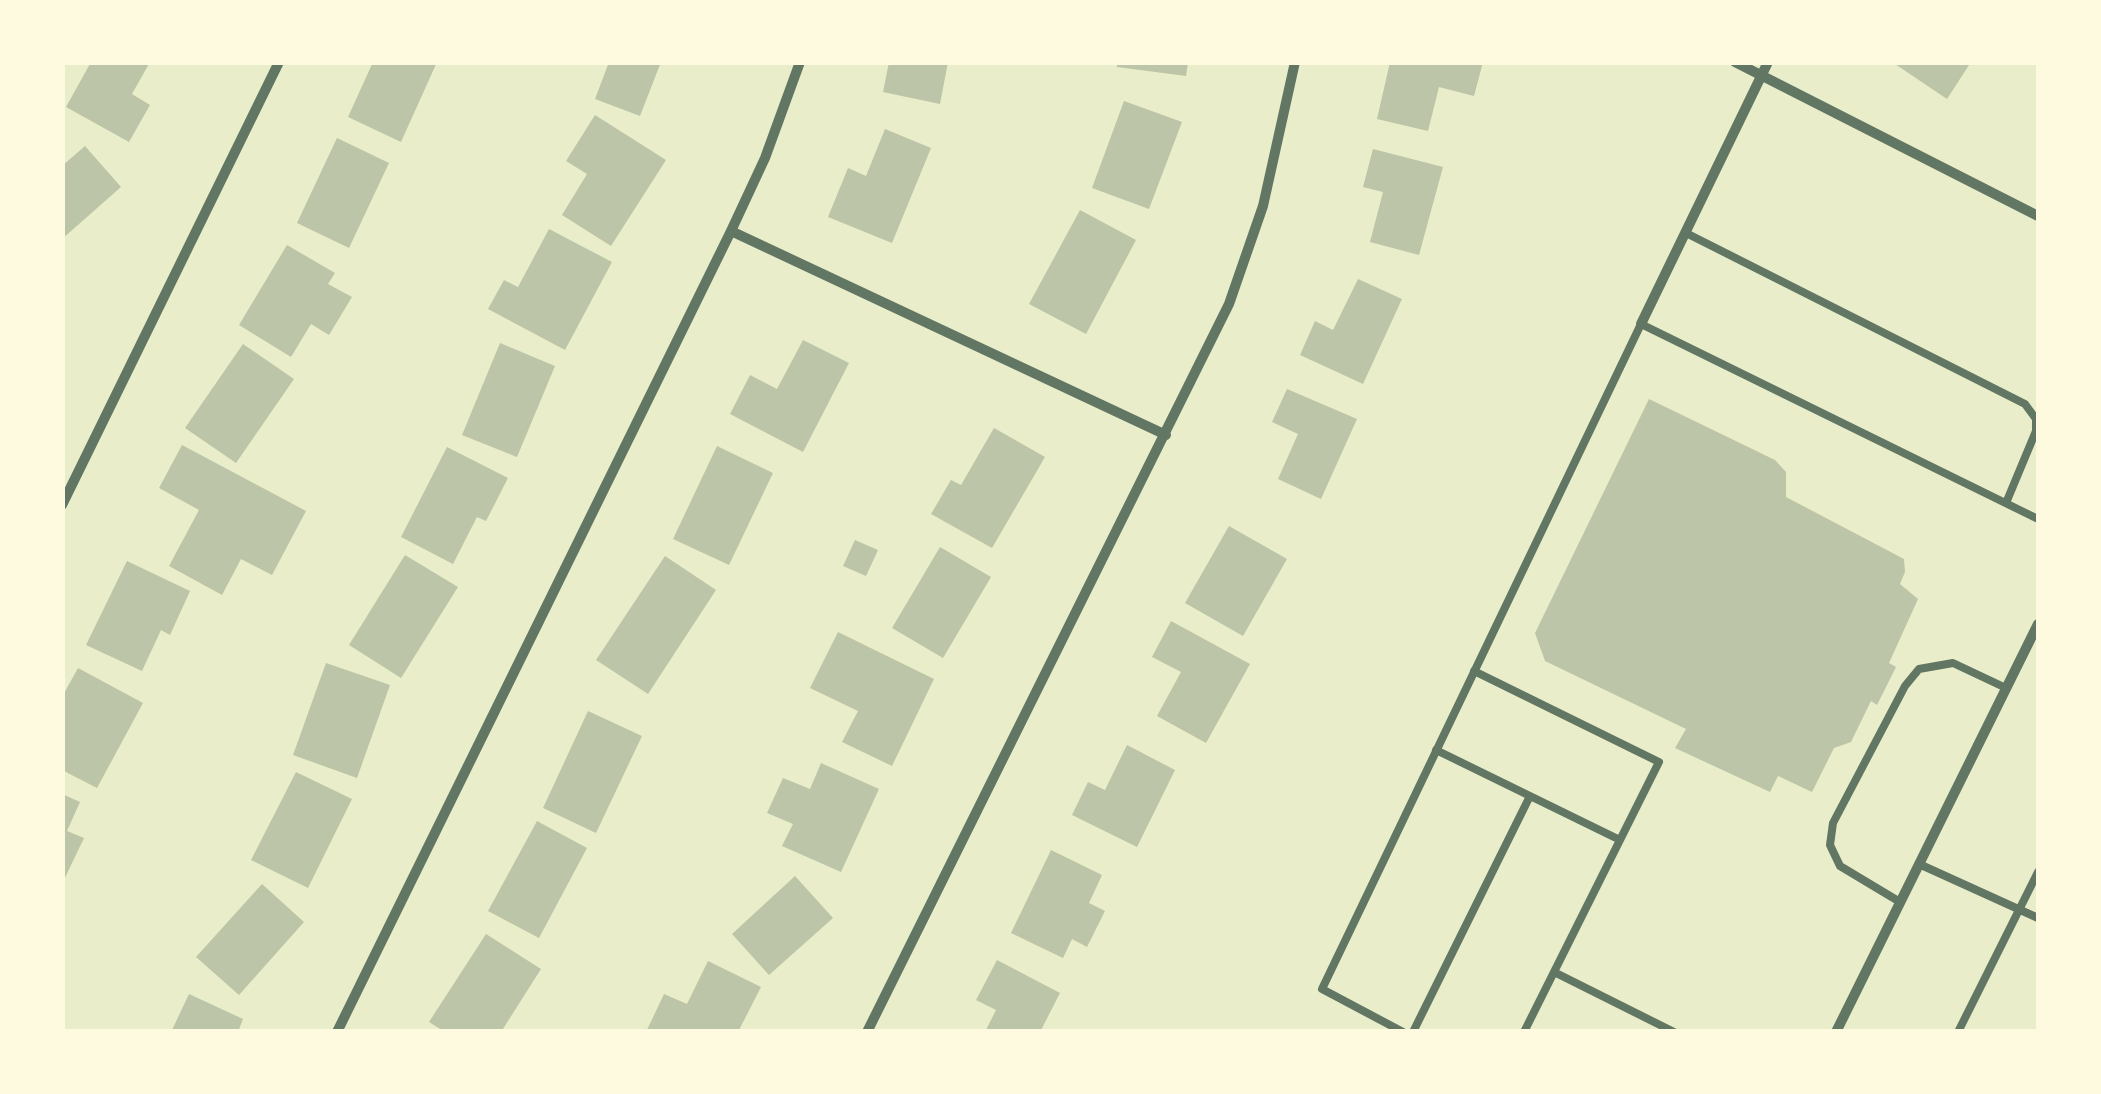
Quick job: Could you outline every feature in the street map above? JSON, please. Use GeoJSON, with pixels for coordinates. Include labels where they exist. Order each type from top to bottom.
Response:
{"type":"FeatureCollection","features":[{"type":"Feature","properties":{"kind":"street"},"geometry":{"type":"LineString","coordinates":[[62,505],[280,62]]}},
{"type":"Feature","properties":{"kind":"street"},"geometry":{"type":"LineString","coordinates":[[337,1032],[731,231],[771,143],[800,62]]}},
{"type":"Feature","properties":{"kind":"street"},"geometry":{"type":"LineString","coordinates":[[867,1032],[1229,304],[1264,206],[1295,62]]}},
{"type":"Feature","properties":{"kind":"street"},"geometry":{"type":"LineString","coordinates":[[1735,62],[2038,216]]}},
{"type":"Feature","properties":{"kind":"street"},"geometry":{"type":"LineString","coordinates":[[1641,324],[1768,62]]}},
{"type":"Feature","properties":{"kind":"street"},"geometry":{"type":"LineString","coordinates":[[731,231],[1166,435]]}},
{"type":"Feature","properties":{"kind":"street"},"geometry":{"type":"LineString","coordinates":[[1836,1032],[2038,624]]}},
{"type":"Feature","properties":{"kind":"lane"},"geometry":{"type":"LineString","coordinates":[[1686,233],[2019,399],[2032,412],[2036,430],[2006,503]]}},
{"type":"Feature","properties":{"kind":"lane"},"geometry":{"type":"LineString","coordinates":[[1403,1032],[1322,989],[1641,324],[2038,519]]}},
{"type":"Feature","properties":{"kind":"lane"},"geometry":{"type":"LineString","coordinates":[[1900,902],[1840,866],[1830,845],[1834,823],[1905,686],[1919,669],[1952,662],[2006,688]]}},
{"type":"Feature","properties":{"kind":"lane"},"geometry":{"type":"LineString","coordinates":[[1474,671],[1659,762],[1524,1032]]}},
{"type":"Feature","properties":{"kind":"lane"},"geometry":{"type":"LineString","coordinates":[[1436,750],[1620,840]]}},
{"type":"Feature","properties":{"kind":"lane"},"geometry":{"type":"LineString","coordinates":[[1413,1032],[1530,796]]}},
{"type":"Feature","properties":{"kind":"lane"},"geometry":{"type":"LineString","coordinates":[[1919,864],[2038,918]]}},
{"type":"Feature","properties":{"kind":"lane"},"geometry":{"type":"LineString","coordinates":[[1958,1032],[2038,872]]}},
{"type":"Feature","properties":{"kind":"lane"},"geometry":{"type":"LineString","coordinates":[[1554,972],[1674,1032]]}},
{"type":"Feature","properties":{"kind":"building"},"geometry":{"type":"Polygon","coordinates":[[[91,62],[150,62],[132,94],[150,105],[129,142],[66,107],[91,62]]]}},
{"type":"Feature","properties":{"kind":"building"},"geometry":{"type":"Polygon","coordinates":[[[373,62],[437,62],[401,142],[348,117],[373,62]]]}},
{"type":"Feature","properties":{"kind":"building"},"geometry":{"type":"Polygon","coordinates":[[[609,62],[661,62],[640,116],[595,99],[609,62]]]}},
{"type":"Feature","properties":{"kind":"building"},"geometry":{"type":"Polygon","coordinates":[[[889,62],[948,62],[940,104],[883,92],[889,62]]]}},
{"type":"Feature","properties":{"kind":"building"},"geometry":{"type":"Polygon","coordinates":[[[1117,62],[1188,62],[1186,76],[1117,67],[1117,62]]]}},
{"type":"Feature","properties":{"kind":"building"},"geometry":{"type":"Polygon","coordinates":[[[1390,62],[1483,62],[1474,96],[1439,87],[1428,131],[1377,119],[1390,62]]]}},
{"type":"Feature","properties":{"kind":"building"},"geometry":{"type":"Polygon","coordinates":[[[1892,62],[1971,62],[1947,99],[1892,62]]]}},
{"type":"Feature","properties":{"kind":"building"},"geometry":{"type":"Polygon","coordinates":[[[1124,101],[1182,122],[1149,209],[1092,188],[1124,101]]]}},
{"type":"Feature","properties":{"kind":"building"},"geometry":{"type":"Polygon","coordinates":[[[595,115],[666,160],[611,246],[562,215],[587,174],[566,161],[595,115]]]}},
{"type":"Feature","properties":{"kind":"building"},"geometry":{"type":"Polygon","coordinates":[[[885,129],[931,148],[892,243],[828,217],[848,168],[866,176],[885,129]]]}},
{"type":"Feature","properties":{"kind":"building"},"geometry":{"type":"Polygon","coordinates":[[[337,138],[389,163],[349,248],[297,223],[337,138]]]}},
{"type":"Feature","properties":{"kind":"building"},"geometry":{"type":"Polygon","coordinates":[[[85,146],[121,187],[62,239],[62,166],[85,146]]]}},
{"type":"Feature","properties":{"kind":"building"},"geometry":{"type":"Polygon","coordinates":[[[1373,149],[1443,167],[1419,255],[1370,242],[1383,192],[1363,187],[1373,149]]]}},
{"type":"Feature","properties":{"kind":"building"},"geometry":{"type":"Polygon","coordinates":[[[1080,210],[1136,240],[1086,334],[1029,304],[1080,210]]]}},
{"type":"Feature","properties":{"kind":"building"},"geometry":{"type":"Polygon","coordinates":[[[549,229],[612,262],[565,350],[488,309],[504,280],[518,287],[549,229]]]}},
{"type":"Feature","properties":{"kind":"building"},"geometry":{"type":"Polygon","coordinates":[[[287,245],[335,273],[328,284],[352,297],[329,335],[311,324],[291,357],[239,325],[287,245]]]}},
{"type":"Feature","properties":{"kind":"building"},"geometry":{"type":"Polygon","coordinates":[[[1358,279],[1402,299],[1363,384],[1300,355],[1315,321],[1333,330],[1358,279]]]}},
{"type":"Feature","properties":{"kind":"building"},"geometry":{"type":"Polygon","coordinates":[[[803,340],[849,363],[803,452],[730,414],[750,375],[777,389],[803,340]]]}},
{"type":"Feature","properties":{"kind":"building"},"geometry":{"type":"Polygon","coordinates":[[[500,343],[555,366],[517,457],[462,435],[500,343]]]}},
{"type":"Feature","properties":{"kind":"building"},"geometry":{"type":"Polygon","coordinates":[[[243,344],[294,379],[236,463],[185,428],[243,344]]]}},
{"type":"Feature","properties":{"kind":"building"},"geometry":{"type":"Polygon","coordinates":[[[1287,389],[1357,419],[1321,499],[1278,479],[1298,434],[1272,422],[1287,389]]]}},
{"type":"Feature","properties":{"kind":"building"},"geometry":{"type":"Polygon","coordinates":[[[1649,399],[1775,460],[1786,472],[1786,497],[1904,559],[1905,572],[1900,584],[1918,599],[1889,663],[1896,667],[1877,705],[1871,701],[1851,742],[1834,748],[1812,792],[1778,776],[1770,792],[1675,748],[1686,729],[1545,661],[1535,633],[1649,399]]]}},
{"type":"Feature","properties":{"kind":"building"},"geometry":{"type":"Polygon","coordinates":[[[994,428],[1045,457],[992,548],[931,514],[951,480],[961,485],[994,428]]]}},
{"type":"Feature","properties":{"kind":"building"},"geometry":{"type":"Polygon","coordinates":[[[182,445],[306,511],[272,575],[241,559],[222,595],[169,566],[199,510],[159,488],[182,445]]]}},
{"type":"Feature","properties":{"kind":"building"},"geometry":{"type":"Polygon","coordinates":[[[717,446],[773,473],[729,565],[673,539],[717,446]]]}},
{"type":"Feature","properties":{"kind":"building"},"geometry":{"type":"Polygon","coordinates":[[[447,447],[508,478],[486,521],[477,517],[453,564],[401,537],[447,447]]]}},
{"type":"Feature","properties":{"kind":"building"},"geometry":{"type":"Polygon","coordinates":[[[1229,526],[1287,559],[1243,636],[1185,603],[1229,526]]]}},
{"type":"Feature","properties":{"kind":"building"},"geometry":{"type":"Polygon","coordinates":[[[855,540],[878,550],[866,576],[843,566],[855,540]]]}},
{"type":"Feature","properties":{"kind":"building"},"geometry":{"type":"Polygon","coordinates":[[[940,547],[991,577],[943,658],[892,628],[940,547]]]}},
{"type":"Feature","properties":{"kind":"building"},"geometry":{"type":"Polygon","coordinates":[[[405,555],[458,587],[401,678],[349,645],[405,555]]]}},
{"type":"Feature","properties":{"kind":"building"},"geometry":{"type":"Polygon","coordinates":[[[665,556],[716,590],[648,694],[596,660],[665,556]]]}},
{"type":"Feature","properties":{"kind":"building"},"geometry":{"type":"Polygon","coordinates":[[[127,561],[190,591],[170,635],[161,630],[142,671],[86,645],[127,561]]]}},
{"type":"Feature","properties":{"kind":"building"},"geometry":{"type":"Polygon","coordinates":[[[1171,621],[1250,664],[1206,743],[1157,716],[1181,672],[1152,657],[1171,621]]]}},
{"type":"Feature","properties":{"kind":"building"},"geometry":{"type":"Polygon","coordinates":[[[838,632],[934,679],[892,766],[842,742],[858,711],[810,688],[838,632]]]}},
{"type":"Feature","properties":{"kind":"building"},"geometry":{"type":"Polygon","coordinates":[[[326,663],[390,685],[357,778],[293,755],[326,663]]]}},
{"type":"Feature","properties":{"kind":"building"},"geometry":{"type":"Polygon","coordinates":[[[78,668],[143,703],[97,788],[62,770],[62,697],[78,668]]]}},
{"type":"Feature","properties":{"kind":"building"},"geometry":{"type":"Polygon","coordinates":[[[588,711],[642,736],[596,833],[543,808],[588,711]]]}},
{"type":"Feature","properties":{"kind":"building"},"geometry":{"type":"Polygon","coordinates":[[[1127,745],[1175,770],[1137,847],[1072,815],[1088,782],[1105,790],[1127,745]]]}},
{"type":"Feature","properties":{"kind":"building"},"geometry":{"type":"Polygon","coordinates":[[[821,763],[879,789],[841,872],[782,846],[793,824],[767,813],[783,778],[810,789],[821,763]]]}},
{"type":"Feature","properties":{"kind":"building"},"geometry":{"type":"Polygon","coordinates":[[[296,772],[352,799],[308,888],[251,860],[296,772]]]}},
{"type":"Feature","properties":{"kind":"building"},"geometry":{"type":"Polygon","coordinates":[[[62,794],[80,802],[67,831],[84,838],[62,884],[62,794]]]}},
{"type":"Feature","properties":{"kind":"building"},"geometry":{"type":"Polygon","coordinates":[[[537,821],[587,848],[539,938],[488,911],[537,821]]]}},
{"type":"Feature","properties":{"kind":"building"},"geometry":{"type":"Polygon","coordinates":[[[1051,850],[1102,875],[1089,903],[1105,911],[1087,947],[1072,939],[1063,958],[1011,933],[1051,850]]]}},
{"type":"Feature","properties":{"kind":"building"},"geometry":{"type":"Polygon","coordinates":[[[795,876],[833,918],[769,975],[732,934],[795,876]]]}},
{"type":"Feature","properties":{"kind":"building"},"geometry":{"type":"Polygon","coordinates":[[[262,884],[304,922],[239,995],[196,957],[262,884]]]}},
{"type":"Feature","properties":{"kind":"building"},"geometry":{"type":"Polygon","coordinates":[[[486,934],[541,969],[501,1032],[445,1032],[429,1022],[486,934]]]}},
{"type":"Feature","properties":{"kind":"building"},"geometry":{"type":"Polygon","coordinates":[[[997,960],[1060,993],[1040,1032],[985,1032],[996,1010],[976,1000],[997,960]]]}},
{"type":"Feature","properties":{"kind":"building"},"geometry":{"type":"Polygon","coordinates":[[[708,961],[761,987],[738,1032],[646,1032],[664,994],[687,1004],[708,961]]]}},
{"type":"Feature","properties":{"kind":"building"},"geometry":{"type":"Polygon","coordinates":[[[189,994],[243,1019],[238,1032],[171,1032],[189,994]]]}}]}
